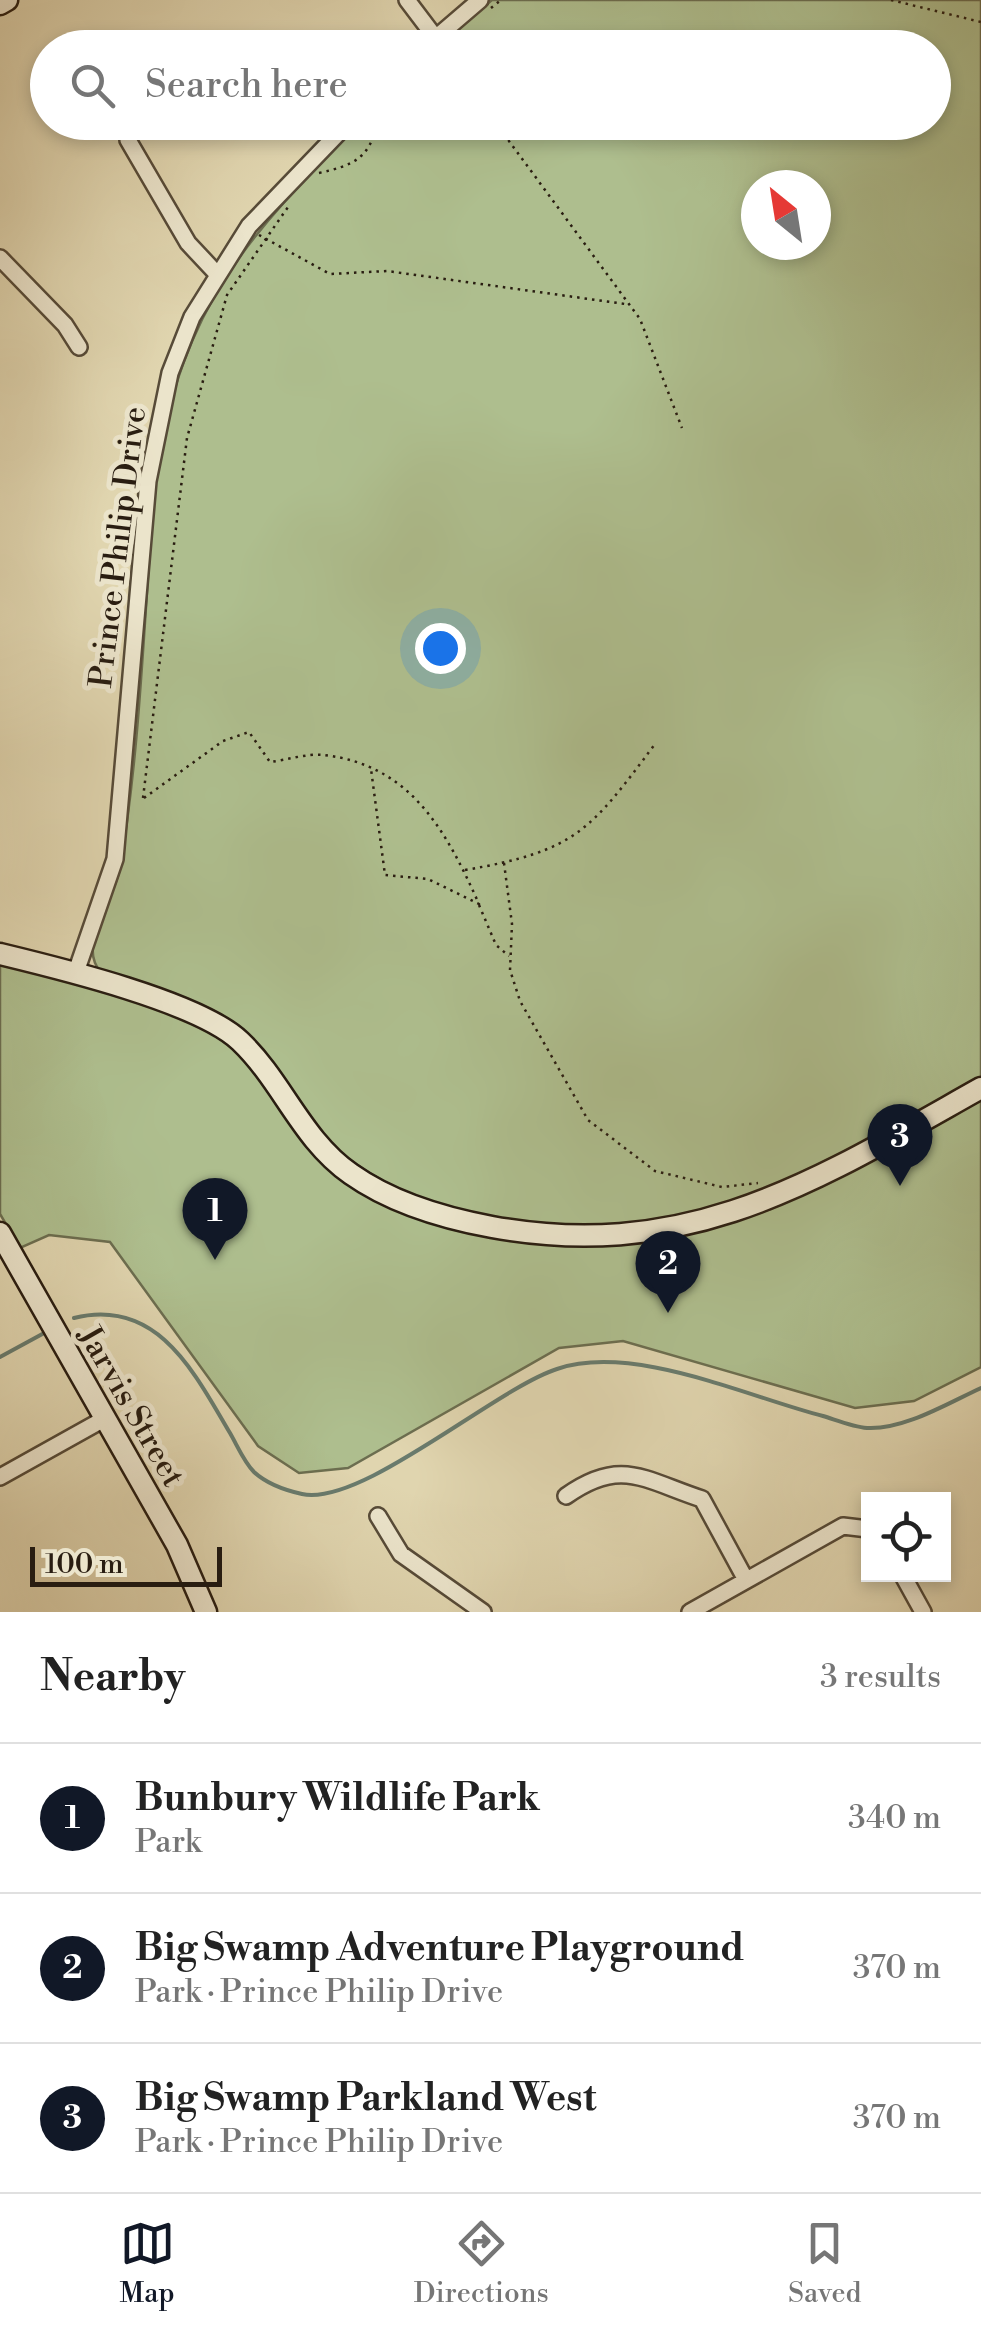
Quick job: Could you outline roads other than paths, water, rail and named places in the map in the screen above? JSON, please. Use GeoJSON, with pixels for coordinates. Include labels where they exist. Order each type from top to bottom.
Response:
{"type":"FeatureCollection","features":[{"type":"Feature","properties":{"kind":"street"},"geometry":{"type":"LineString","coordinates":[[0,4],[7,0]]}},
{"type":"Feature","properties":{"kind":"street"},"geometry":{"type":"LineString","coordinates":[[407,0],[423,30]]}},
{"type":"Feature","properties":{"kind":"street"},"geometry":{"type":"LineString","coordinates":[[444,30],[480,0]]}},
{"type":"Feature","properties":{"kind":"street"},"geometry":{"type":"LineString","coordinates":[[128,140],[188,244],[217,274]]}},
{"type":"Feature","properties":{"kind":"street","name":"Prince Philip Drive"},"geometry":{"type":"LineString","coordinates":[[76,972],[115,859],[148,481],[157,421],[185,336],[217,274],[250,226],[332,140]]}},
{"type":"Feature","properties":{"kind":"street"},"geometry":{"type":"LineString","coordinates":[[0,258],[64,325],[79,347]]}},
{"type":"Feature","properties":{"kind":"street"},"geometry":{"type":"LineString","coordinates":[[0,954],[76,972],[210,1021],[239,1039],[312,1140],[366,1183],[444,1216],[535,1234],[642,1232],[729,1215],[804,1186],[981,1088]]}},
{"type":"Feature","properties":{"kind":"street","name":"Jarvis Street"},"geometry":{"type":"LineString","coordinates":[[0,1233],[177,1545],[206,1612]]}},
{"type":"Feature","properties":{"kind":"street"},"geometry":{"type":"LineString","coordinates":[[0,1477],[104,1418]]}},
{"type":"Feature","properties":{"kind":"street"},"geometry":{"type":"LineString","coordinates":[[566,1496],[590,1480],[618,1471],[702,1499],[746,1580]]}},
{"type":"Feature","properties":{"kind":"street"},"geometry":{"type":"LineString","coordinates":[[378,1516],[401,1554],[483,1612]]}},
{"type":"Feature","properties":{"kind":"street"},"geometry":{"type":"LineString","coordinates":[[690,1612],[844,1526],[861,1528]]}},
{"type":"Feature","properties":{"kind":"street"},"geometry":{"type":"LineString","coordinates":[[906,1582],[923,1612]]}},
{"type":"Feature","properties":{"kind":"waterway"},"geometry":{"type":"LineString","coordinates":[[74,1318],[103,1314],[129,1319],[151,1330],[170,1346],[203,1387],[254,1472],[276,1486],[302,1494],[327,1493],[358,1483],[531,1381],[557,1369],[587,1363],[655,1367],[867,1428],[911,1420],[981,1388]]}},
{"type":"Feature","properties":{"kind":"waterway"},"geometry":{"type":"LineString","coordinates":[[0,1357],[46,1332]]}},
{"type":"Feature","properties":{"kind":"place","name":"Big Swamp Parkland West"},"geometry":{"type":"Point","coordinates":[900,1186]}},
{"type":"Feature","properties":{"kind":"place","name":"Bunbury Wildlife Park"},"geometry":{"type":"Point","coordinates":[215,1260]}},
{"type":"Feature","properties":{"kind":"place","name":"Big Swamp Adventure Playground"},"geometry":{"type":"Point","coordinates":[668,1313]}}]}
